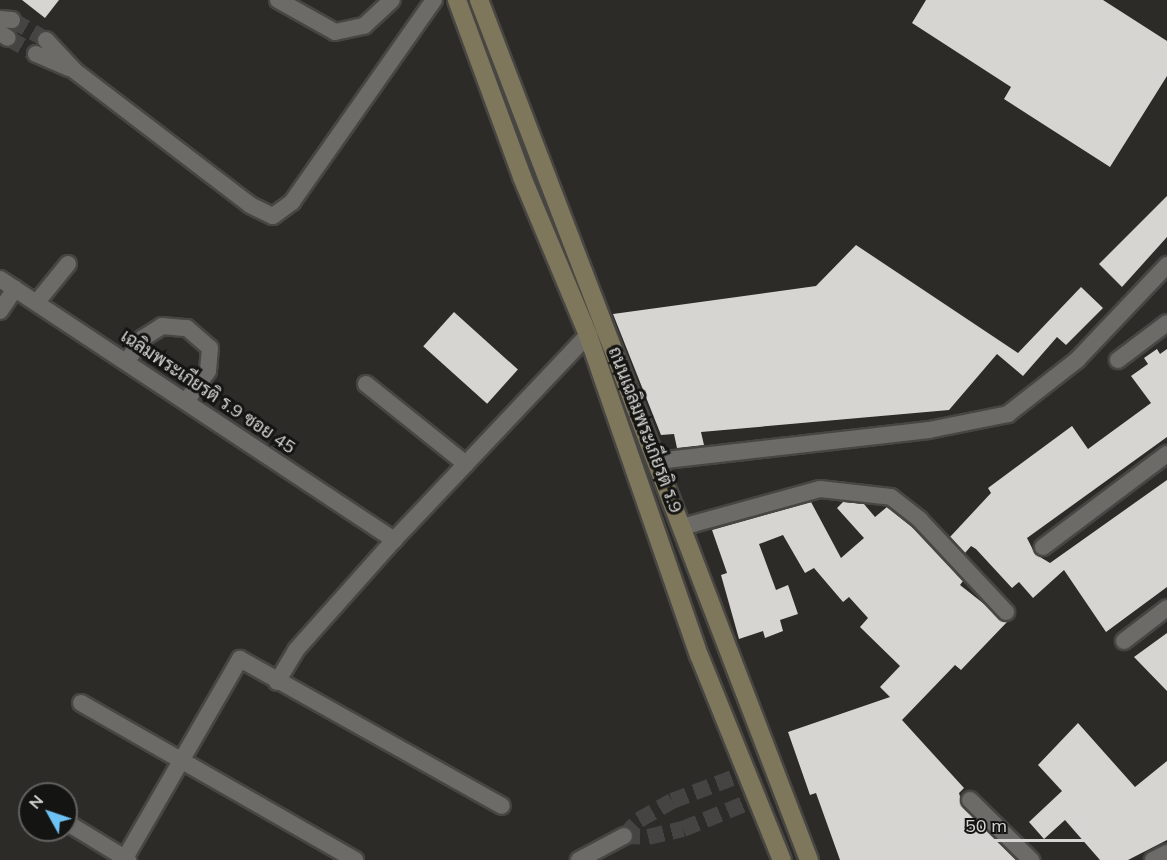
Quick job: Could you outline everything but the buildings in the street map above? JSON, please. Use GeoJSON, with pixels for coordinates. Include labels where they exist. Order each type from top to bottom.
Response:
{"type":"FeatureCollection","features":[{"type":"Feature","properties":{"kind":"main road","name":"ถนนเฉลิมพระเกียรติ ร.9"},"geometry":{"type":"LineString","coordinates":[[458,0],[522,177],[588,335],[699,655],[782,860]]}},
{"type":"Feature","properties":{"kind":"main road","name":"ถนนเฉลิมพระเกียรติ ร.9"},"geometry":{"type":"LineString","coordinates":[[479,0],[809,860]]}},
{"type":"Feature","properties":{"kind":"street"},"geometry":{"type":"LineString","coordinates":[[278,0],[315,24],[342,32],[364,26],[392,0]]}},
{"type":"Feature","properties":{"kind":"street"},"geometry":{"type":"LineString","coordinates":[[41,47],[250,205],[273,216],[292,202],[434,0]]}},
{"type":"Feature","properties":{"kind":"street"},"geometry":{"type":"LineString","coordinates":[[37,302],[68,264]]}},
{"type":"Feature","properties":{"kind":"street"},"geometry":{"type":"LineString","coordinates":[[657,461],[929,430],[1008,414],[1077,360],[1167,265]]}},
{"type":"Feature","properties":{"kind":"street","name":"เฉลิมพระเกียรติ ร.9 ซอย 45"},"geometry":{"type":"LineString","coordinates":[[0,279],[186,400],[394,540]]}},
{"type":"Feature","properties":{"kind":"street"},"geometry":{"type":"LineString","coordinates":[[0,311],[15,289]]}},
{"type":"Feature","properties":{"kind":"street"},"geometry":{"type":"LineString","coordinates":[[1118,360],[1167,323]]}},
{"type":"Feature","properties":{"kind":"street"},"geometry":{"type":"LineString","coordinates":[[127,362],[143,338],[162,326],[188,328],[210,348],[208,371],[186,400]]}},
{"type":"Feature","properties":{"kind":"street"},"geometry":{"type":"LineString","coordinates":[[277,682],[314,630],[394,540],[588,335]]}},
{"type":"Feature","properties":{"kind":"street"},"geometry":{"type":"LineString","coordinates":[[366,384],[466,464]]}},
{"type":"Feature","properties":{"kind":"street"},"geometry":{"type":"LineString","coordinates":[[1043,547],[1167,454]]}},
{"type":"Feature","properties":{"kind":"street"},"geometry":{"type":"LineString","coordinates":[[682,527],[820,489],[891,497],[920,520],[1006,612]]}},
{"type":"Feature","properties":{"kind":"street"},"geometry":{"type":"LineString","coordinates":[[1124,641],[1167,608]]}},
{"type":"Feature","properties":{"kind":"street"},"geometry":{"type":"LineString","coordinates":[[78,829],[127,859],[181,759],[240,659],[277,682],[502,806]]}},
{"type":"Feature","properties":{"kind":"street"},"geometry":{"type":"LineString","coordinates":[[81,703],[355,860]]}},
{"type":"Feature","properties":{"kind":"street"},"geometry":{"type":"LineString","coordinates":[[970,800],[1030,860]]}},
{"type":"Feature","properties":{"kind":"street"},"geometry":{"type":"LineString","coordinates":[[579,860],[624,836]]}},
{"type":"Feature","properties":{"kind":"street"},"geometry":{"type":"LineString","coordinates":[[1153,860],[1167,853]]}},
{"type":"Feature","properties":{"kind":"tunnel"},"geometry":{"type":"LineString","coordinates":[[12,20],[46,40]]}},
{"type":"Feature","properties":{"kind":"tunnel"},"geometry":{"type":"LineString","coordinates":[[8,38],[36,54]]}},
{"type":"Feature","properties":{"kind":"tunnel"},"geometry":{"type":"LineString","coordinates":[[624,836],[639,820],[672,801],[748,772]]}},
{"type":"Feature","properties":{"kind":"tunnel"},"geometry":{"type":"LineString","coordinates":[[624,836],[648,837],[683,829],[759,798]]}}]}
